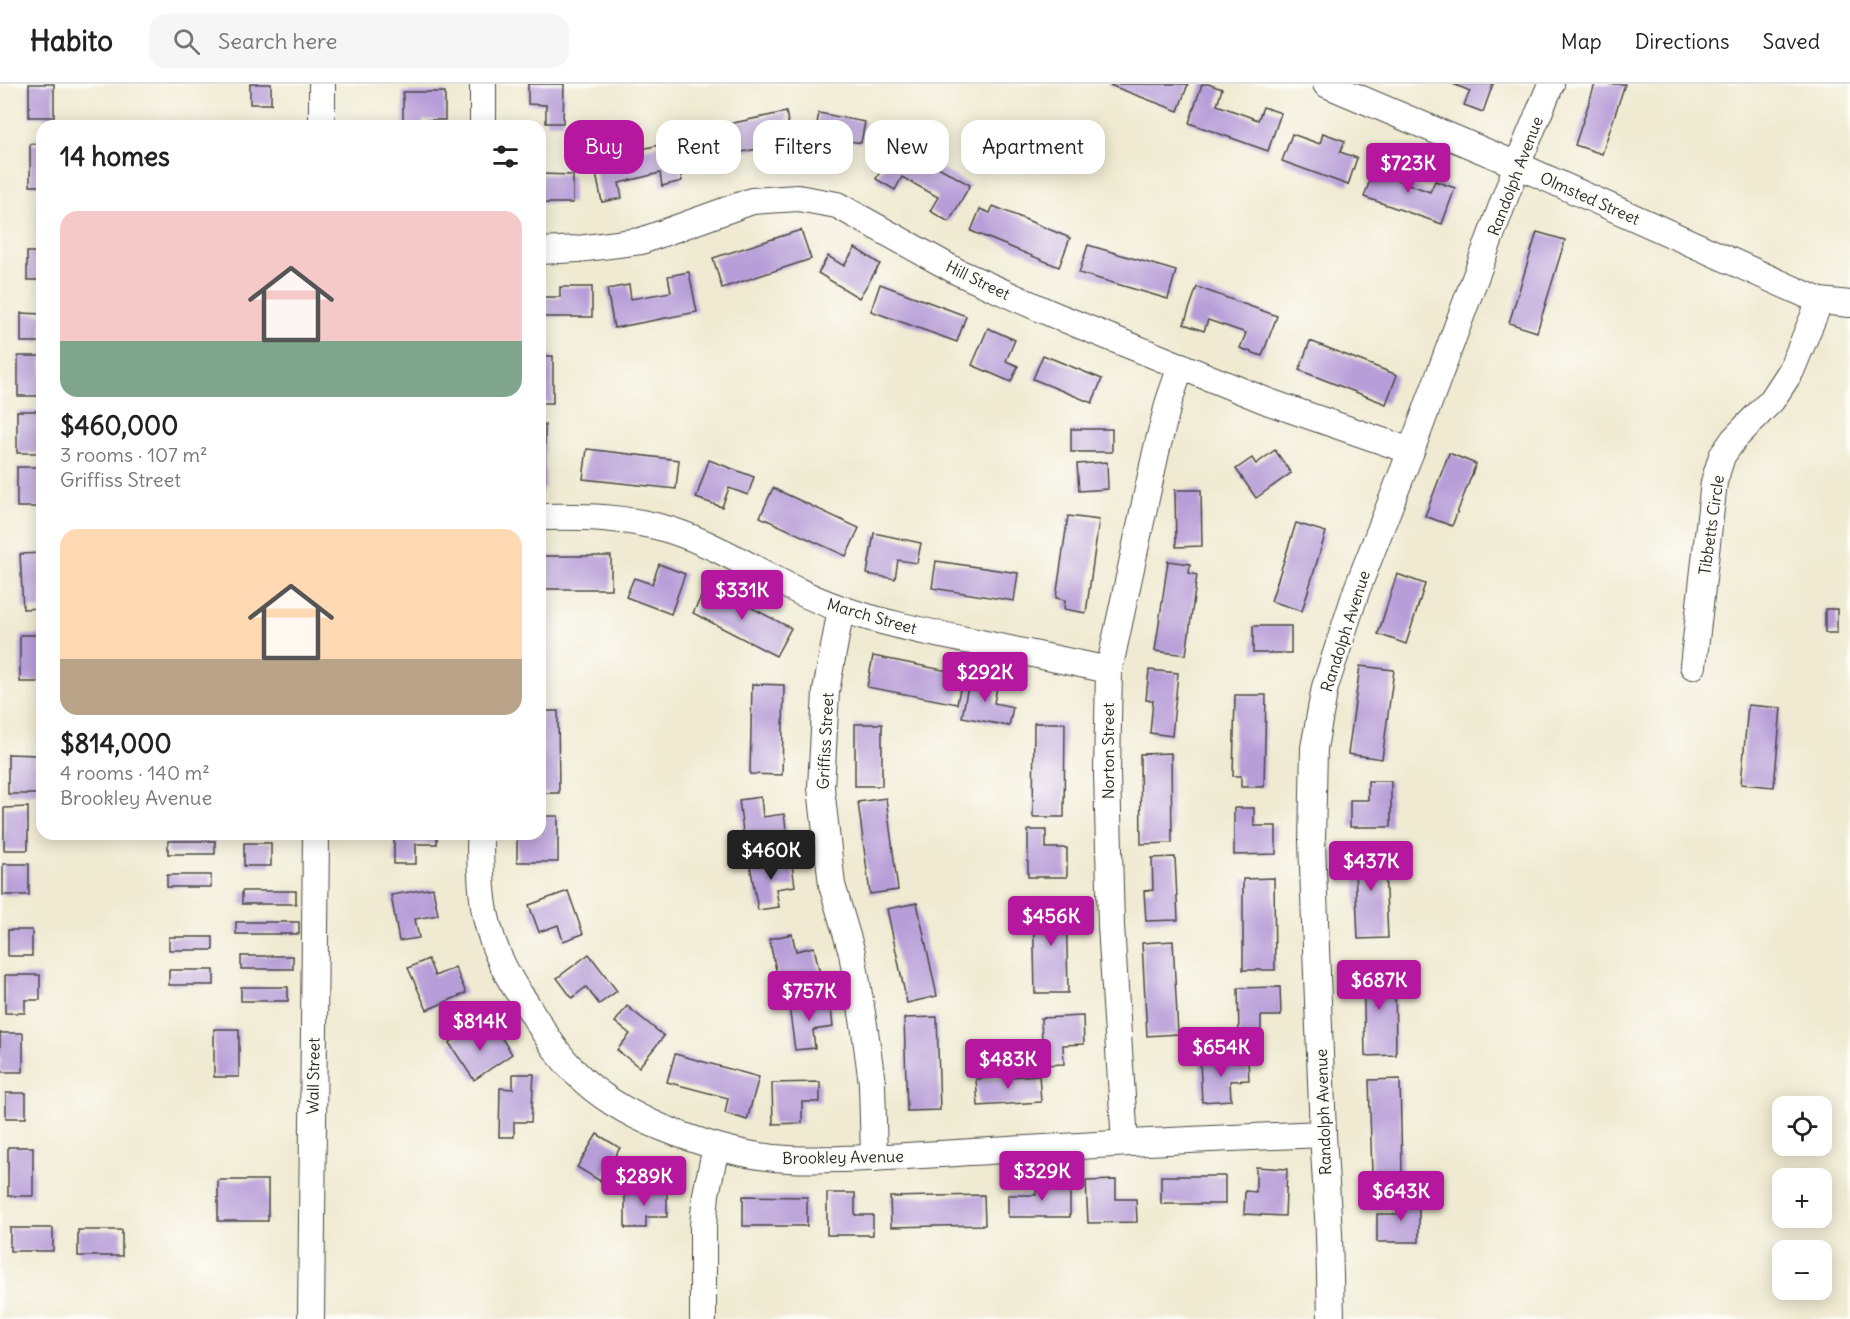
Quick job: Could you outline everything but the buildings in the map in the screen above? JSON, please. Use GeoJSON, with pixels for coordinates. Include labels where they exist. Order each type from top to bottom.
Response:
{"type":"FeatureCollection","features":[{"type":"Feature","properties":{"kind":"street"},"geometry":{"type":"LineString","coordinates":[[322,84],[322,120]]}},
{"type":"Feature","properties":{"kind":"street"},"geometry":{"type":"LineString","coordinates":[[483,84],[483,120]]}},
{"type":"Feature","properties":{"kind":"street","name":"Randolph Avenue"},"geometry":{"type":"LineString","coordinates":[[1331,1319],[1312,841],[1314,747],[1325,687],[1357,589],[1517,165],[1551,84]]}},
{"type":"Feature","properties":{"kind":"street","name":"Olmsted Street"},"geometry":{"type":"LineString","coordinates":[[1337,86],[1820,301]]}},
{"type":"Feature","properties":{"kind":"street","name":"Hill Street"},"geometry":{"type":"LineString","coordinates":[[546,251],[641,241],[752,201],[798,198],[837,205],[958,272],[1052,314],[1269,402],[1410,451]]}},
{"type":"Feature","properties":{"kind":"street"},"geometry":{"type":"LineString","coordinates":[[1820,301],[1850,304]]}},
{"type":"Feature","properties":{"kind":"street","name":"Tibbetts Circle"},"geometry":{"type":"LineString","coordinates":[[1693,666],[1714,482],[1722,456],[1772,400],[1785,381],[1820,301]]}},
{"type":"Feature","properties":{"kind":"street","name":"Norton Street"},"geometry":{"type":"LineString","coordinates":[[1125,1143],[1111,926],[1107,773],[1109,670],[1156,452],[1180,366]]}},
{"type":"Feature","properties":{"kind":"street","name":"March Street"},"geometry":{"type":"LineString","coordinates":[[546,517],[591,516],[637,521],[672,531],[742,562],[806,596],[841,609],[934,633],[1109,670]]}},
{"type":"Feature","properties":{"kind":"street","name":"Griffiss Street"},"geometry":{"type":"LineString","coordinates":[[841,609],[826,692],[821,788],[832,885],[852,953],[866,1041],[872,1083],[874,1158]]}},
{"type":"Feature","properties":{"kind":"street","name":"Wall Street"},"geometry":{"type":"LineString","coordinates":[[311,1319],[316,840]]}},
{"type":"Feature","properties":{"kind":"street","name":"Brookley Avenue"},"geometry":{"type":"LineString","coordinates":[[480,840],[480,884],[483,910],[490,936],[512,984],[543,1034],[577,1074],[619,1106],[642,1119],[704,1144],[788,1160],[874,1158],[1323,1134]]}},
{"type":"Feature","properties":{"kind":"street"},"geometry":{"type":"LineString","coordinates":[[704,1319],[706,1194],[716,1147]]}}]}
